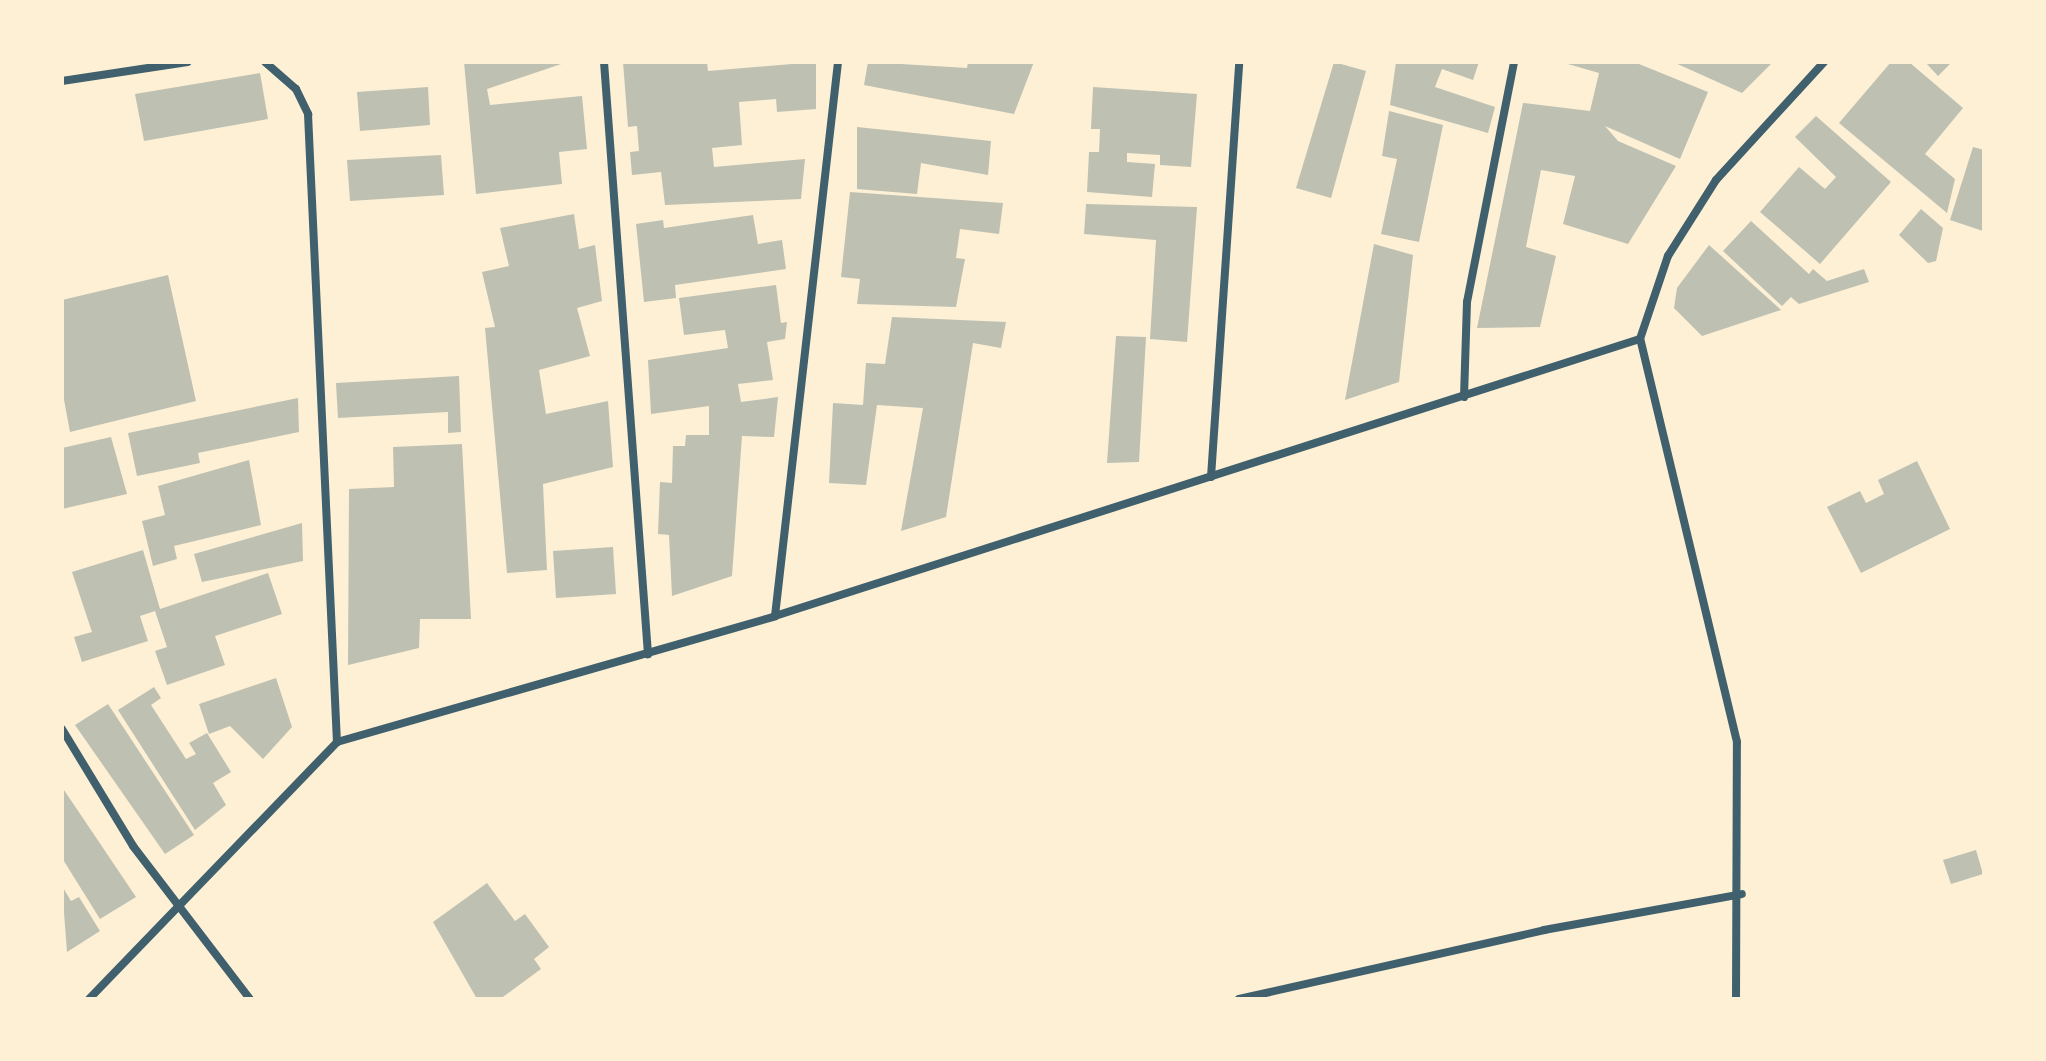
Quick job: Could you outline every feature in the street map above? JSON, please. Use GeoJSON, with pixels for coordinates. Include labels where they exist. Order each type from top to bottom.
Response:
{"type":"FeatureCollection","features":[{"type":"Feature","properties":{"kind":"street"},"geometry":{"type":"LineString","coordinates":[[62,81],[188,62]]}},
{"type":"Feature","properties":{"kind":"street"},"geometry":{"type":"LineString","coordinates":[[265,62],[296,89],[308,114],[320,503],[337,742]]}},
{"type":"Feature","properties":{"kind":"street"},"geometry":{"type":"LineString","coordinates":[[604,62],[648,654]]}},
{"type":"Feature","properties":{"kind":"street"},"geometry":{"type":"LineString","coordinates":[[775,616],[838,62]]}},
{"type":"Feature","properties":{"kind":"street"},"geometry":{"type":"LineString","coordinates":[[1211,477],[1239,62]]}},
{"type":"Feature","properties":{"kind":"street"},"geometry":{"type":"LineString","coordinates":[[1464,397],[1467,302],[1514,62]]}},
{"type":"Feature","properties":{"kind":"street"},"geometry":{"type":"LineString","coordinates":[[1736,999],[1742,894],[1737,742],[1640,339],[1668,256],[1716,180],[1824,62]]}},
{"type":"Feature","properties":{"kind":"street"},"geometry":{"type":"LineString","coordinates":[[89,999],[337,742],[775,616],[1640,339]]}},
{"type":"Feature","properties":{"kind":"street"},"geometry":{"type":"LineString","coordinates":[[62,729],[177,907],[250,999]]}},
{"type":"Feature","properties":{"kind":"street"},"geometry":{"type":"LineString","coordinates":[[1239,999],[1544,930],[1742,894]]}},
{"type":"Feature","properties":{"kind":"building"},"geometry":{"type":"Polygon","coordinates":[[[464,62],[567,62],[487,89],[490,105],[582,96],[587,149],[559,152],[562,184],[476,194],[464,62]]]}},
{"type":"Feature","properties":{"kind":"building"},"geometry":{"type":"Polygon","coordinates":[[[623,62],[707,62],[708,71],[816,62],[816,109],[777,112],[776,99],[739,102],[742,145],[712,148],[714,167],[805,159],[801,199],[665,205],[661,172],[632,175],[630,152],[639,151],[637,126],[628,127],[623,62]]]}},
{"type":"Feature","properties":{"kind":"building"},"geometry":{"type":"Polygon","coordinates":[[[868,62],[967,68],[968,62],[1034,62],[1014,114],[864,85],[868,62]]]}},
{"type":"Feature","properties":{"kind":"building"},"geometry":{"type":"Polygon","coordinates":[[[1334,62],[1366,71],[1331,198],[1296,188],[1334,62]]]}},
{"type":"Feature","properties":{"kind":"building"},"geometry":{"type":"Polygon","coordinates":[[[1396,62],[1479,62],[1473,80],[1442,69],[1435,87],[1495,107],[1488,133],[1390,105],[1396,62]]]}},
{"type":"Feature","properties":{"kind":"building"},"geometry":{"type":"Polygon","coordinates":[[[1561,62],[1634,62],[1708,92],[1680,159],[1605,126],[1618,141],[1676,166],[1628,244],[1563,224],[1575,176],[1541,170],[1526,247],[1556,256],[1540,327],[1477,328],[1523,103],[1590,111],[1599,73],[1561,62]]]}},
{"type":"Feature","properties":{"kind":"building"},"geometry":{"type":"Polygon","coordinates":[[[1673,62],[1773,62],[1742,93],[1673,62]]]}},
{"type":"Feature","properties":{"kind":"building"},"geometry":{"type":"Polygon","coordinates":[[[1891,62],[1909,62],[1963,108],[1925,154],[1955,179],[1947,213],[1839,123],[1891,62]]]}},
{"type":"Feature","properties":{"kind":"building"},"geometry":{"type":"Polygon","coordinates":[[[1925,62],[1952,62],[1938,76],[1925,62]]]}},
{"type":"Feature","properties":{"kind":"building"},"geometry":{"type":"Polygon","coordinates":[[[260,73],[268,119],[144,141],[135,94],[260,73]]]}},
{"type":"Feature","properties":{"kind":"building"},"geometry":{"type":"Polygon","coordinates":[[[428,87],[430,125],[360,131],[357,92],[428,87]]]}},
{"type":"Feature","properties":{"kind":"building"},"geometry":{"type":"Polygon","coordinates":[[[1093,87],[1197,94],[1191,167],[1160,165],[1160,155],[1127,153],[1127,162],[1155,164],[1152,197],[1087,192],[1089,152],[1099,152],[1100,129],[1091,129],[1093,87]]]}},
{"type":"Feature","properties":{"kind":"building"},"geometry":{"type":"Polygon","coordinates":[[[1389,111],[1443,125],[1419,242],[1381,234],[1397,159],[1382,156],[1389,111]]]}},
{"type":"Feature","properties":{"kind":"building"},"geometry":{"type":"Polygon","coordinates":[[[1816,116],[1891,182],[1820,264],[1760,212],[1799,167],[1825,189],[1836,177],[1795,137],[1816,116]]]}},
{"type":"Feature","properties":{"kind":"building"},"geometry":{"type":"Polygon","coordinates":[[[857,127],[991,141],[988,175],[921,163],[917,194],[857,189],[857,127]]]}},
{"type":"Feature","properties":{"kind":"building"},"geometry":{"type":"Polygon","coordinates":[[[1973,147],[1984,150],[1983,231],[1950,220],[1973,147]]]}},
{"type":"Feature","properties":{"kind":"building"},"geometry":{"type":"Polygon","coordinates":[[[441,155],[444,195],[350,201],[347,160],[441,155]]]}},
{"type":"Feature","properties":{"kind":"building"},"geometry":{"type":"Polygon","coordinates":[[[850,192],[1003,203],[999,234],[960,229],[956,258],[965,259],[956,307],[857,304],[860,279],[841,277],[850,192]]]}},
{"type":"Feature","properties":{"kind":"building"},"geometry":{"type":"Polygon","coordinates":[[[1086,204],[1197,207],[1187,342],[1150,339],[1156,240],[1084,234],[1086,204]]]}},
{"type":"Feature","properties":{"kind":"building"},"geometry":{"type":"Polygon","coordinates":[[[1921,209],[1943,228],[1936,261],[1928,263],[1899,235],[1921,209]]]}},
{"type":"Feature","properties":{"kind":"building"},"geometry":{"type":"Polygon","coordinates":[[[574,214],[579,249],[595,245],[602,301],[577,308],[590,356],[539,370],[546,414],[608,401],[613,467],[543,484],[547,570],[507,573],[485,328],[495,327],[482,272],[509,266],[500,228],[574,214]]]}},
{"type":"Feature","properties":{"kind":"building"},"geometry":{"type":"Polygon","coordinates":[[[753,215],[758,244],[782,240],[786,269],[675,285],[676,298],[644,302],[636,224],[663,220],[664,228],[753,215]]]}},
{"type":"Feature","properties":{"kind":"building"},"geometry":{"type":"Polygon","coordinates":[[[1751,221],[1809,274],[1813,269],[1827,281],[1864,269],[1869,282],[1799,304],[1791,297],[1782,306],[1723,251],[1751,221]]]}},
{"type":"Feature","properties":{"kind":"building"},"geometry":{"type":"Polygon","coordinates":[[[1374,244],[1413,255],[1399,382],[1345,400],[1374,244]]]}},
{"type":"Feature","properties":{"kind":"building"},"geometry":{"type":"Polygon","coordinates":[[[1709,245],[1781,310],[1702,336],[1674,308],[1677,288],[1709,245]]]}},
{"type":"Feature","properties":{"kind":"building"},"geometry":{"type":"Polygon","coordinates":[[[168,275],[196,401],[70,432],[62,389],[62,300],[168,275]]]}},
{"type":"Feature","properties":{"kind":"building"},"geometry":{"type":"Polygon","coordinates":[[[776,285],[781,323],[787,322],[785,339],[767,342],[773,380],[738,384],[741,402],[778,397],[774,437],[742,436],[732,576],[672,596],[669,535],[658,534],[660,482],[672,483],[673,446],[685,446],[686,435],[709,435],[709,406],[651,414],[648,360],[728,348],[725,330],[684,335],[679,298],[776,285]]]}},
{"type":"Feature","properties":{"kind":"building"},"geometry":{"type":"Polygon","coordinates":[[[892,317],[1006,322],[1001,348],[973,343],[946,517],[901,531],[923,408],[877,405],[866,485],[829,483],[833,403],[863,405],[866,363],[885,364],[892,317]]]}},
{"type":"Feature","properties":{"kind":"building"},"geometry":{"type":"Polygon","coordinates":[[[1116,336],[1146,337],[1139,462],[1107,463],[1116,336]]]}},
{"type":"Feature","properties":{"kind":"building"},"geometry":{"type":"Polygon","coordinates":[[[459,376],[461,432],[448,433],[448,412],[338,418],[336,383],[459,376]]]}},
{"type":"Feature","properties":{"kind":"building"},"geometry":{"type":"Polygon","coordinates":[[[298,398],[299,432],[198,453],[200,463],[137,476],[128,433],[298,398]]]}},
{"type":"Feature","properties":{"kind":"building"},"geometry":{"type":"Polygon","coordinates":[[[111,437],[127,494],[62,509],[62,448],[111,437]]]}},
{"type":"Feature","properties":{"kind":"building"},"geometry":{"type":"Polygon","coordinates":[[[462,444],[471,619],[420,619],[419,648],[348,665],[349,489],[394,487],[393,447],[462,444]]]}},
{"type":"Feature","properties":{"kind":"building"},"geometry":{"type":"Polygon","coordinates":[[[249,460],[261,525],[174,546],[177,559],[153,566],[142,521],[165,515],[158,486],[249,460]]]}},
{"type":"Feature","properties":{"kind":"building"},"geometry":{"type":"Polygon","coordinates":[[[1917,461],[1950,529],[1861,573],[1827,507],[1860,491],[1866,503],[1884,494],[1878,480],[1917,461]]]}},
{"type":"Feature","properties":{"kind":"building"},"geometry":{"type":"Polygon","coordinates":[[[302,523],[303,561],[202,582],[194,554],[302,523]]]}},
{"type":"Feature","properties":{"kind":"building"},"geometry":{"type":"Polygon","coordinates":[[[613,547],[616,594],[556,598],[553,551],[613,547]]]}},
{"type":"Feature","properties":{"kind":"building"},"geometry":{"type":"Polygon","coordinates":[[[143,550],[160,609],[268,573],[282,614],[215,636],[225,665],[167,685],[155,651],[167,647],[155,611],[140,616],[148,641],[82,662],[74,637],[92,632],[72,572],[143,550]]]}},
{"type":"Feature","properties":{"kind":"building"},"geometry":{"type":"Polygon","coordinates":[[[276,678],[292,727],[263,759],[230,726],[209,734],[199,704],[276,678]]]}},
{"type":"Feature","properties":{"kind":"building"},"geometry":{"type":"Polygon","coordinates":[[[154,687],[161,698],[151,705],[186,759],[196,754],[189,743],[207,733],[231,772],[213,783],[226,805],[195,830],[118,710],[154,687]]]}},
{"type":"Feature","properties":{"kind":"building"},"geometry":{"type":"Polygon","coordinates":[[[108,704],[194,835],[165,854],[75,725],[108,704]]]}},
{"type":"Feature","properties":{"kind":"building"},"geometry":{"type":"Polygon","coordinates":[[[62,787],[136,897],[100,919],[62,858],[62,787]]]}},
{"type":"Feature","properties":{"kind":"building"},"geometry":{"type":"Polygon","coordinates":[[[1976,850],[1983,874],[1951,884],[1943,860],[1976,850]]]}},
{"type":"Feature","properties":{"kind":"building"},"geometry":{"type":"Polygon","coordinates":[[[487,883],[515,921],[525,914],[549,947],[534,959],[541,969],[500,999],[477,999],[433,922],[487,883]]]}},
{"type":"Feature","properties":{"kind":"building"},"geometry":{"type":"Polygon","coordinates":[[[62,886],[71,901],[79,897],[100,931],[67,952],[62,886]]]}}]}
